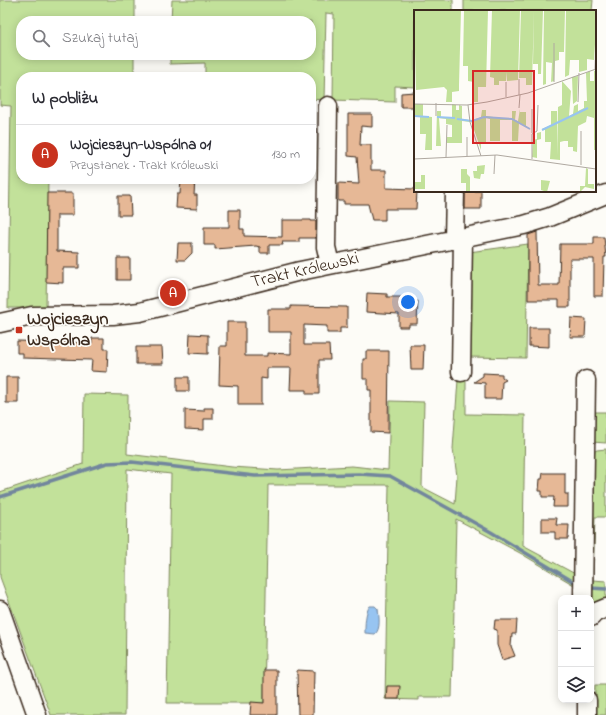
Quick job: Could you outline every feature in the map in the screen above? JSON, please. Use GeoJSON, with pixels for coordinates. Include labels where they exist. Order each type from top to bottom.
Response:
{"type":"FeatureCollection","features":[{"type":"Feature","properties":{"kind":"street"},"geometry":{"type":"LineString","coordinates":[[328,106],[326,247],[330,264]]}},
{"type":"Feature","properties":{"kind":"street"},"geometry":{"type":"LineString","coordinates":[[455,192],[459,239],[461,372]]}},
{"type":"Feature","properties":{"kind":"street","name":"Trakt Królewski"},"geometry":{"type":"LineString","coordinates":[[0,323],[32,316],[113,316],[140,312],[330,264],[459,239],[550,217],[606,194]]}},
{"type":"Feature","properties":{"kind":"street"},"geometry":{"type":"LineString","coordinates":[[583,595],[586,380]]}},
{"type":"Feature","properties":{"kind":"street"},"geometry":{"type":"LineString","coordinates":[[594,613],[606,608]]}},
{"type":"Feature","properties":{"kind":"street"},"geometry":{"type":"LineString","coordinates":[[0,610],[37,715]]}},
{"type":"Feature","properties":{"kind":"street"},"geometry":{"type":"LineString","coordinates":[[587,703],[587,715]]}},
{"type":"Feature","properties":{"kind":"green space"},"geometry":{"type":"Polygon","coordinates":[[[0,0],[135,0],[135,16],[16,16],[16,60],[134,60],[134,72],[16,72],[16,184],[48,184],[46,308],[8,308],[11,106],[0,105],[0,0]]]}},
{"type":"Feature","properties":{"kind":"green space"},"geometry":{"type":"Polygon","coordinates":[[[172,0],[453,0],[453,10],[414,10],[414,87],[395,86],[395,102],[333,100],[334,14],[326,13],[324,100],[316,99],[316,72],[205,72],[205,63],[170,64],[170,60],[316,60],[316,16],[171,16],[172,0]]]}},
{"type":"Feature","properties":{"kind":"green space"},"geometry":{"type":"Polygon","coordinates":[[[464,0],[593,0],[592,10],[464,10],[464,0]]]}},
{"type":"Feature","properties":{"kind":"green space"},"geometry":{"type":"Polygon","coordinates":[[[528,244],[526,358],[467,357],[469,252],[528,244]]]}},
{"type":"Feature","properties":{"kind":"green space"},"geometry":{"type":"Polygon","coordinates":[[[458,380],[466,381],[466,414],[525,415],[523,546],[579,576],[579,588],[520,553],[456,519],[452,697],[419,697],[419,700],[385,699],[389,485],[268,485],[264,703],[167,703],[171,474],[127,469],[125,715],[51,715],[0,577],[0,492],[83,464],[84,394],[128,395],[127,454],[232,467],[278,470],[352,466],[388,470],[390,401],[424,402],[422,487],[455,504],[457,476],[453,449],[458,380]]]}},
{"type":"Feature","properties":{"kind":"green space"},"geometry":{"type":"Polygon","coordinates":[[[591,412],[606,412],[606,443],[592,442],[591,412]]]}},
{"type":"Feature","properties":{"kind":"green space"},"geometry":{"type":"Polygon","coordinates":[[[606,449],[606,517],[595,517],[593,580],[606,581],[606,605],[594,603],[594,595],[591,595],[593,452],[606,449]]]}},
{"type":"Feature","properties":{"kind":"green space"},"geometry":{"type":"Polygon","coordinates":[[[595,685],[606,685],[606,715],[594,715],[595,685]]]}},
{"type":"Feature","properties":{"kind":"water"},"geometry":{"type":"Polygon","coordinates":[[[370,606],[375,606],[378,609],[379,626],[375,634],[365,633],[366,615],[370,606]]]}},
{"type":"Feature","properties":{"kind":"building"},"geometry":{"type":"Polygon","coordinates":[[[414,92],[414,107],[401,107],[401,93],[414,92]]]}},
{"type":"Feature","properties":{"kind":"building"},"geometry":{"type":"Polygon","coordinates":[[[348,114],[372,114],[372,127],[361,126],[360,145],[371,145],[371,170],[386,170],[386,188],[414,189],[414,192],[417,192],[416,209],[385,209],[385,220],[372,220],[368,204],[344,204],[344,201],[338,201],[338,183],[359,184],[357,157],[348,156],[348,114]]]}},
{"type":"Feature","properties":{"kind":"building"},"geometry":{"type":"Polygon","coordinates":[[[181,184],[195,184],[194,195],[197,195],[197,209],[176,208],[177,194],[180,194],[181,184]]]}},
{"type":"Feature","properties":{"kind":"building"},"geometry":{"type":"Polygon","coordinates":[[[465,192],[481,192],[481,209],[465,209],[465,192]]]}},
{"type":"Feature","properties":{"kind":"building"},"geometry":{"type":"Polygon","coordinates":[[[47,193],[73,193],[73,215],[57,215],[57,251],[79,252],[79,268],[63,268],[63,283],[46,282],[47,193]]]}},
{"type":"Feature","properties":{"kind":"building"},"geometry":{"type":"Polygon","coordinates":[[[118,196],[130,196],[131,215],[118,215],[118,196]]]}},
{"type":"Feature","properties":{"kind":"building"},"geometry":{"type":"Polygon","coordinates":[[[229,210],[240,210],[240,229],[244,229],[244,236],[282,237],[282,220],[311,220],[316,221],[316,238],[299,238],[299,242],[282,242],[283,245],[269,245],[269,253],[260,253],[260,247],[256,246],[215,249],[215,245],[204,245],[204,227],[229,227],[229,210]]]}},
{"type":"Feature","properties":{"kind":"building"},"geometry":{"type":"Polygon","coordinates":[[[537,232],[538,285],[559,285],[560,244],[594,244],[594,237],[604,237],[606,257],[604,257],[603,296],[594,296],[594,259],[570,259],[570,307],[559,307],[559,300],[528,300],[528,235],[537,232]]]}},
{"type":"Feature","properties":{"kind":"building"},"geometry":{"type":"Polygon","coordinates":[[[178,243],[192,243],[192,253],[185,260],[177,260],[178,243]]]}},
{"type":"Feature","properties":{"kind":"building"},"geometry":{"type":"Polygon","coordinates":[[[117,258],[130,258],[130,280],[117,280],[117,258]]]}},
{"type":"Feature","properties":{"kind":"building"},"geometry":{"type":"Polygon","coordinates":[[[367,293],[387,294],[387,297],[407,297],[407,301],[418,301],[417,324],[409,324],[409,327],[399,327],[399,314],[366,312],[367,293]]]}},
{"type":"Feature","properties":{"kind":"building"},"geometry":{"type":"Polygon","coordinates":[[[291,306],[347,307],[347,328],[340,328],[340,333],[327,333],[327,326],[304,325],[304,345],[329,345],[330,360],[319,360],[319,394],[306,394],[306,390],[290,390],[291,368],[267,368],[267,379],[261,378],[261,405],[238,405],[238,386],[219,385],[220,346],[227,346],[227,322],[245,322],[245,356],[267,356],[267,353],[291,354],[291,332],[268,332],[268,309],[291,309],[291,306]]]}},
{"type":"Feature","properties":{"kind":"building"},"geometry":{"type":"Polygon","coordinates":[[[571,318],[586,319],[585,337],[570,337],[571,318]]]}},
{"type":"Feature","properties":{"kind":"building"},"geometry":{"type":"Polygon","coordinates":[[[529,328],[549,328],[549,347],[529,346],[529,328]]]}},
{"type":"Feature","properties":{"kind":"building"},"geometry":{"type":"Polygon","coordinates":[[[190,334],[208,335],[208,354],[189,353],[190,334]]]}},
{"type":"Feature","properties":{"kind":"building"},"geometry":{"type":"Polygon","coordinates":[[[92,338],[104,338],[104,349],[108,349],[107,372],[91,371],[92,360],[23,358],[23,353],[17,353],[17,341],[92,343],[92,338]]]}},
{"type":"Feature","properties":{"kind":"building"},"geometry":{"type":"Polygon","coordinates":[[[410,345],[424,345],[423,370],[411,370],[410,345]]]}},
{"type":"Feature","properties":{"kind":"building"},"geometry":{"type":"Polygon","coordinates":[[[136,347],[162,347],[163,364],[136,364],[136,347]]]}},
{"type":"Feature","properties":{"kind":"building"},"geometry":{"type":"Polygon","coordinates":[[[366,351],[389,351],[388,433],[371,432],[371,390],[368,390],[368,379],[363,379],[363,359],[366,359],[366,351]]]}},
{"type":"Feature","properties":{"kind":"building"},"geometry":{"type":"Polygon","coordinates":[[[483,373],[502,374],[502,377],[506,380],[502,382],[501,399],[485,399],[485,383],[474,382],[483,376],[483,373]]]}},
{"type":"Feature","properties":{"kind":"building"},"geometry":{"type":"Polygon","coordinates":[[[6,377],[18,377],[18,403],[6,403],[6,377]]]}},
{"type":"Feature","properties":{"kind":"building"},"geometry":{"type":"Polygon","coordinates":[[[177,377],[189,377],[189,391],[177,391],[177,377]]]}},
{"type":"Feature","properties":{"kind":"building"},"geometry":{"type":"Polygon","coordinates":[[[204,408],[213,408],[213,419],[204,419],[204,430],[185,429],[185,410],[204,411],[204,408]]]}},
{"type":"Feature","properties":{"kind":"building"},"geometry":{"type":"Polygon","coordinates":[[[543,473],[565,473],[565,494],[568,494],[568,507],[553,507],[554,497],[542,497],[542,491],[539,491],[540,479],[542,479],[543,473]]]}},
{"type":"Feature","properties":{"kind":"building"},"geometry":{"type":"Polygon","coordinates":[[[542,518],[557,518],[556,525],[569,525],[568,539],[555,539],[555,532],[542,532],[542,518]]]}},
{"type":"Feature","properties":{"kind":"building"},"geometry":{"type":"Polygon","coordinates":[[[495,620],[517,620],[516,634],[512,634],[511,646],[515,656],[502,660],[497,645],[497,630],[494,629],[495,620]]]}},
{"type":"Feature","properties":{"kind":"building"},"geometry":{"type":"Polygon","coordinates":[[[264,670],[277,670],[277,715],[250,715],[251,702],[264,703],[264,670]]]}},
{"type":"Feature","properties":{"kind":"building"},"geometry":{"type":"Polygon","coordinates":[[[297,670],[314,671],[313,715],[298,715],[297,670]]]}},
{"type":"Feature","properties":{"kind":"building"},"geometry":{"type":"Polygon","coordinates":[[[387,686],[400,686],[399,699],[386,699],[387,686]]]}},
{"type":"Feature","properties":{"kind":"waterway"},"geometry":{"type":"LineString","coordinates":[[0,497],[107,463],[132,462],[255,476],[359,474],[390,476],[491,532],[574,582]]}},
{"type":"Feature","properties":{"kind":"waterway"},"geometry":{"type":"LineString","coordinates":[[591,588],[606,589]]}},
{"type":"Feature","properties":{"kind":"place","name":"Wojcieszyn-Wspólna 01"},"geometry":{"type":"Point","coordinates":[173,293]}},
{"type":"Feature","properties":{"kind":"place","name":"Wojcieszyn Wspólna"},"geometry":{"type":"Point","coordinates":[19,330]}}]}
